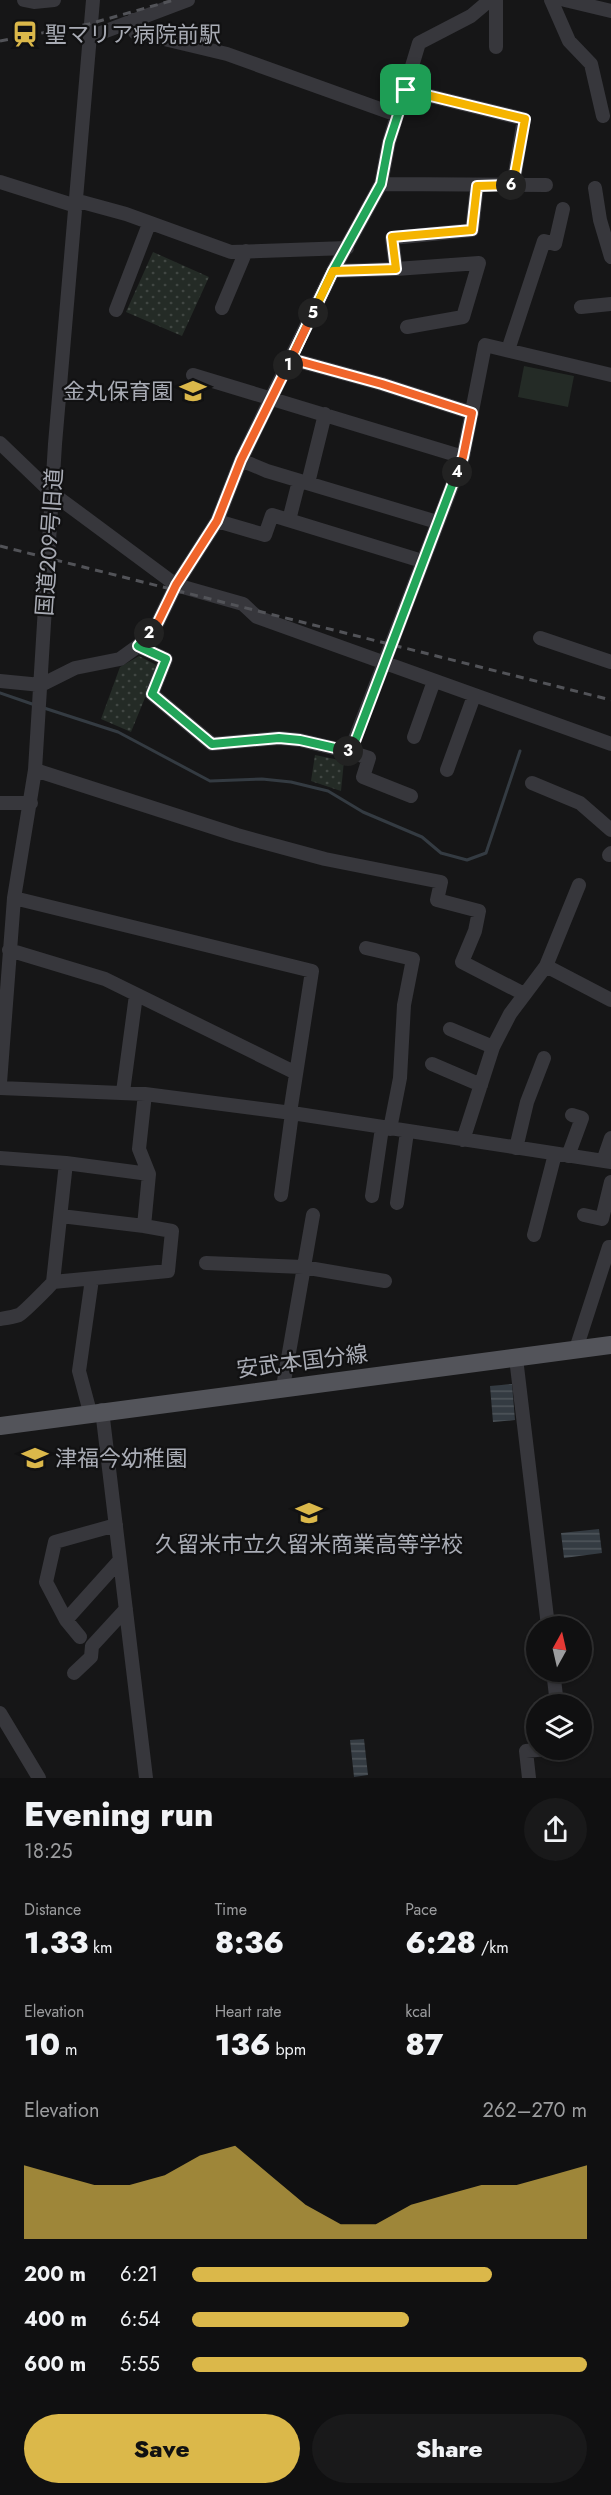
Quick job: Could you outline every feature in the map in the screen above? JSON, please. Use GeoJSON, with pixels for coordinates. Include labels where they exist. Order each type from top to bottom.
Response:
{"type":"FeatureCollection","features":[{"type":"Feature","properties":{"kind":"main road","name":"安武本国分線"},"geometry":{"type":"LineString","coordinates":[[0,1426],[96,1411],[611,1345]]}},
{"type":"Feature","properties":{"kind":"street"},"geometry":{"type":"LineString","coordinates":[[24,0],[34,2],[54,0]]}},
{"type":"Feature","properties":{"kind":"street","name":"国道209号旧道"},"geometry":{"type":"LineString","coordinates":[[0,1083],[2,1006],[14,898],[35,770],[52,493],[93,0]]}},
{"type":"Feature","properties":{"kind":"street"},"geometry":{"type":"LineString","coordinates":[[90,37],[188,0]]}},
{"type":"Feature","properties":{"kind":"street"},"geometry":{"type":"LineString","coordinates":[[0,681],[41,685],[75,668],[120,659],[138,646],[158,622],[176,585],[217,521],[241,460],[333,271],[381,184],[397,115],[419,43],[471,16],[490,0]]}},
{"type":"Feature","properties":{"kind":"street"},"geometry":{"type":"LineString","coordinates":[[496,0],[496,47]]}},
{"type":"Feature","properties":{"kind":"street"},"geometry":{"type":"LineString","coordinates":[[551,0],[569,41],[591,64],[603,116]]}},
{"type":"Feature","properties":{"kind":"street"},"geometry":{"type":"LineString","coordinates":[[565,0],[606,7]]}},
{"type":"Feature","properties":{"kind":"street"},"geometry":{"type":"LineString","coordinates":[[133,20],[135,32],[226,54],[397,115]]}},
{"type":"Feature","properties":{"kind":"street"},"geometry":{"type":"LineString","coordinates":[[406,90],[525,119],[513,185]]}},
{"type":"Feature","properties":{"kind":"street"},"geometry":{"type":"LineString","coordinates":[[0,182],[76,206],[82,202],[126,214],[148,224],[231,252],[347,248]]}},
{"type":"Feature","properties":{"kind":"street"},"geometry":{"type":"LineString","coordinates":[[381,184],[546,185]]}},
{"type":"Feature","properties":{"kind":"street"},"geometry":{"type":"LineString","coordinates":[[396,269],[392,237],[472,230],[477,186]]}},
{"type":"Feature","properties":{"kind":"street"},"geometry":{"type":"LineString","coordinates":[[595,188],[600,220],[611,257]]}},
{"type":"Feature","properties":{"kind":"street"},"geometry":{"type":"LineString","coordinates":[[508,350],[544,241],[555,244],[563,209]]}},
{"type":"Feature","properties":{"kind":"street"},"geometry":{"type":"LineString","coordinates":[[116,310],[148,224]]}},
{"type":"Feature","properties":{"kind":"street"},"geometry":{"type":"LineString","coordinates":[[222,308],[246,252]]}},
{"type":"Feature","properties":{"kind":"street"},"geometry":{"type":"LineString","coordinates":[[333,271],[479,263],[463,317],[407,327]]}},
{"type":"Feature","properties":{"kind":"street"},"geometry":{"type":"LineString","coordinates":[[581,307],[611,304]]}},
{"type":"Feature","properties":{"kind":"street"},"geometry":{"type":"LineString","coordinates":[[351,752],[463,457],[485,345],[611,375]]}},
{"type":"Feature","properties":{"kind":"street"},"geometry":{"type":"LineString","coordinates":[[291,359],[382,384],[472,413]]}},
{"type":"Feature","properties":{"kind":"street"},"geometry":{"type":"LineString","coordinates":[[193,375],[463,457]]}},
{"type":"Feature","properties":{"kind":"street"},"geometry":{"type":"LineString","coordinates":[[289,520],[325,414]]}},
{"type":"Feature","properties":{"kind":"street"},"geometry":{"type":"LineString","coordinates":[[0,443],[52,493],[176,585],[243,604],[257,617],[611,744]]}},
{"type":"Feature","properties":{"kind":"street"},"geometry":{"type":"LineString","coordinates":[[241,460],[267,471],[437,522]]}},
{"type":"Feature","properties":{"kind":"street"},"geometry":{"type":"LineString","coordinates":[[217,521],[265,535],[272,515],[422,561]]}},
{"type":"Feature","properties":{"kind":"street"},"geometry":{"type":"LineString","coordinates":[[540,638],[611,662]]}},
{"type":"Feature","properties":{"kind":"street"},"geometry":{"type":"LineString","coordinates":[[138,646],[166,659],[152,694],[212,744],[279,738],[300,740],[351,752],[369,758],[363,777],[411,796]]}},
{"type":"Feature","properties":{"kind":"street"},"geometry":{"type":"LineString","coordinates":[[414,736],[434,681]]}},
{"type":"Feature","properties":{"kind":"street"},"geometry":{"type":"LineString","coordinates":[[447,770],[474,696]]}},
{"type":"Feature","properties":{"kind":"street"},"geometry":{"type":"LineString","coordinates":[[35,770],[237,836],[325,859],[441,882],[437,900],[479,910],[475,931],[462,963],[524,994]]}},
{"type":"Feature","properties":{"kind":"street"},"geometry":{"type":"LineString","coordinates":[[532,783],[580,803],[611,830]]}},
{"type":"Feature","properties":{"kind":"street"},"geometry":{"type":"LineString","coordinates":[[0,803],[31,803]]}},
{"type":"Feature","properties":{"kind":"street"},"geometry":{"type":"LineString","coordinates":[[463,1140],[493,1047],[510,1014],[546,966],[579,885]]}},
{"type":"Feature","properties":{"kind":"street"},"geometry":{"type":"LineString","coordinates":[[14,898],[312,970],[281,1195]]}},
{"type":"Feature","properties":{"kind":"street"},"geometry":{"type":"LineString","coordinates":[[366,948],[413,959],[404,1005],[400,1078],[386,1128],[372,1196]]}},
{"type":"Feature","properties":{"kind":"street"},"geometry":{"type":"LineString","coordinates":[[9,950],[105,979],[296,1073]]}},
{"type":"Feature","properties":{"kind":"street"},"geometry":{"type":"LineString","coordinates":[[546,966],[611,1000]]}},
{"type":"Feature","properties":{"kind":"street"},"geometry":{"type":"LineString","coordinates":[[123,1092],[136,995]]}},
{"type":"Feature","properties":{"kind":"street"},"geometry":{"type":"LineString","coordinates":[[450,1029],[493,1047]]}},
{"type":"Feature","properties":{"kind":"street"},"geometry":{"type":"LineString","coordinates":[[516,1148],[527,1102],[544,1058]]}},
{"type":"Feature","properties":{"kind":"street"},"geometry":{"type":"LineString","coordinates":[[432,1064],[481,1085]]}},
{"type":"Feature","properties":{"kind":"street"},"geometry":{"type":"LineString","coordinates":[[0,1088],[50,1092],[145,1094],[291,1113],[607,1161],[611,1138]]}},
{"type":"Feature","properties":{"kind":"street"},"geometry":{"type":"LineString","coordinates":[[144,1226],[149,1174],[139,1149],[145,1094]]}},
{"type":"Feature","properties":{"kind":"street"},"geometry":{"type":"LineString","coordinates":[[534,1234],[561,1155],[582,1118],[572,1115]]}},
{"type":"Feature","properties":{"kind":"street"},"geometry":{"type":"LineString","coordinates":[[397,1203],[407,1132]]}},
{"type":"Feature","properties":{"kind":"street"},"geometry":{"type":"LineString","coordinates":[[0,1158],[66,1163],[149,1174]]}},
{"type":"Feature","properties":{"kind":"street"},"geometry":{"type":"LineString","coordinates":[[0,1319],[22,1314],[53,1282],[66,1163]]}},
{"type":"Feature","properties":{"kind":"street"},"geometry":{"type":"LineString","coordinates":[[584,1215],[603,1219],[611,1182]]}},
{"type":"Feature","properties":{"kind":"street"},"geometry":{"type":"LineString","coordinates":[[283,1387],[313,1215]]}},
{"type":"Feature","properties":{"kind":"street"},"geometry":{"type":"LineString","coordinates":[[53,1282],[168,1271],[172,1231],[60,1216]]}},
{"type":"Feature","properties":{"kind":"street"},"geometry":{"type":"LineString","coordinates":[[576,1349],[609,1247],[611,1247]]}},
{"type":"Feature","properties":{"kind":"street"},"geometry":{"type":"LineString","coordinates":[[206,1263],[303,1267],[385,1281]]}},
{"type":"Feature","properties":{"kind":"street"},"geometry":{"type":"LineString","coordinates":[[92,1279],[79,1371],[96,1411],[116,1525],[146,1778]]}},
{"type":"Feature","properties":{"kind":"street"},"geometry":{"type":"LineString","coordinates":[[516,1358],[547,1616]]}},
{"type":"Feature","properties":{"kind":"street"},"geometry":{"type":"LineString","coordinates":[[80,1637],[66,1620],[46,1582],[55,1542],[116,1525]]}},
{"type":"Feature","properties":{"kind":"street"},"geometry":{"type":"LineString","coordinates":[[66,1620],[120,1560]]}},
{"type":"Feature","properties":{"kind":"street"},"geometry":{"type":"LineString","coordinates":[[74,1673],[91,1657],[92,1647],[126,1609]]}},
{"type":"Feature","properties":{"kind":"street"},"geometry":{"type":"LineString","coordinates":[[0,1713],[39,1778]]}},
{"type":"Feature","properties":{"kind":"street"},"geometry":{"type":"LineString","coordinates":[[527,1760],[529,1778]]}},
{"type":"Feature","properties":{"kind":"shaded area"},"geometry":{"type":"Polygon","coordinates":[[[153,252],[209,277],[182,336],[126,312],[153,252]]]}},
{"type":"Feature","properties":{"kind":"shaded area"},"geometry":{"type":"Polygon","coordinates":[[[524,366],[574,376],[568,407],[518,397],[524,366]]]}},
{"type":"Feature","properties":{"kind":"shaded area"},"geometry":{"type":"Polygon","coordinates":[[[139,656],[158,666],[131,732],[101,719],[120,667],[139,656]]]}},
{"type":"Feature","properties":{"kind":"shaded area"},"geometry":{"type":"Polygon","coordinates":[[[315,755],[344,761],[341,791],[311,781],[315,755]]]}},
{"type":"Feature","properties":{"kind":"shaded area"},"geometry":{"type":"Polygon","coordinates":[[[512,1384],[515,1420],[493,1422],[490,1386],[512,1384]]]}},
{"type":"Feature","properties":{"kind":"shaded area"},"geometry":{"type":"Polygon","coordinates":[[[599,1529],[602,1553],[564,1558],[561,1533],[599,1529]]]}},
{"type":"Feature","properties":{"kind":"shaded area"},"geometry":{"type":"Polygon","coordinates":[[[364,1739],[368,1775],[354,1777],[350,1740],[364,1739]]]}},
{"type":"Feature","properties":{"kind":"waterway"},"geometry":{"type":"LineString","coordinates":[[0,693],[35,705]]}},
{"type":"Feature","properties":{"kind":"waterway"},"geometry":{"type":"LineString","coordinates":[[44,708],[118,732],[210,781],[262,779],[291,782],[328,791],[363,812],[422,837],[441,853],[467,860],[486,853],[520,751]]}},
{"type":"Feature","properties":{"kind":"railway"},"geometry":{"type":"LineString","coordinates":[[0,41],[89,24],[174,0]]}},
{"type":"Feature","properties":{"kind":"railway"},"geometry":{"type":"LineString","coordinates":[[0,546],[611,700]]}},
{"type":"Feature","properties":{"kind":"place","name":"聖マリア病院前駅"},"geometry":{"type":"Point","coordinates":[25,34]}},
{"type":"Feature","properties":{"kind":"place","name":"金丸保育園"},"geometry":{"type":"Point","coordinates":[193,391]}},
{"type":"Feature","properties":{"kind":"place","name":"津福今幼稚園"},"geometry":{"type":"Point","coordinates":[35,1458]}},
{"type":"Feature","properties":{"kind":"place","name":"久留米市立久留米商業高等学校"},"geometry":{"type":"Point","coordinates":[309,1513]}},
{"type":"Feature","properties":{"kind":"route"},"geometry":{"type":"LineString","coordinates":[[406,90],[389,142],[381,184],[333,271],[241,460],[217,521],[176,585],[158,622],[138,646],[166,659],[152,694],[212,744],[279,738],[300,740],[351,752],[463,457],[472,413],[382,384],[291,359],[333,271],[396,269],[392,237],[472,230],[477,186],[513,185],[525,119],[406,90]]}}]}
